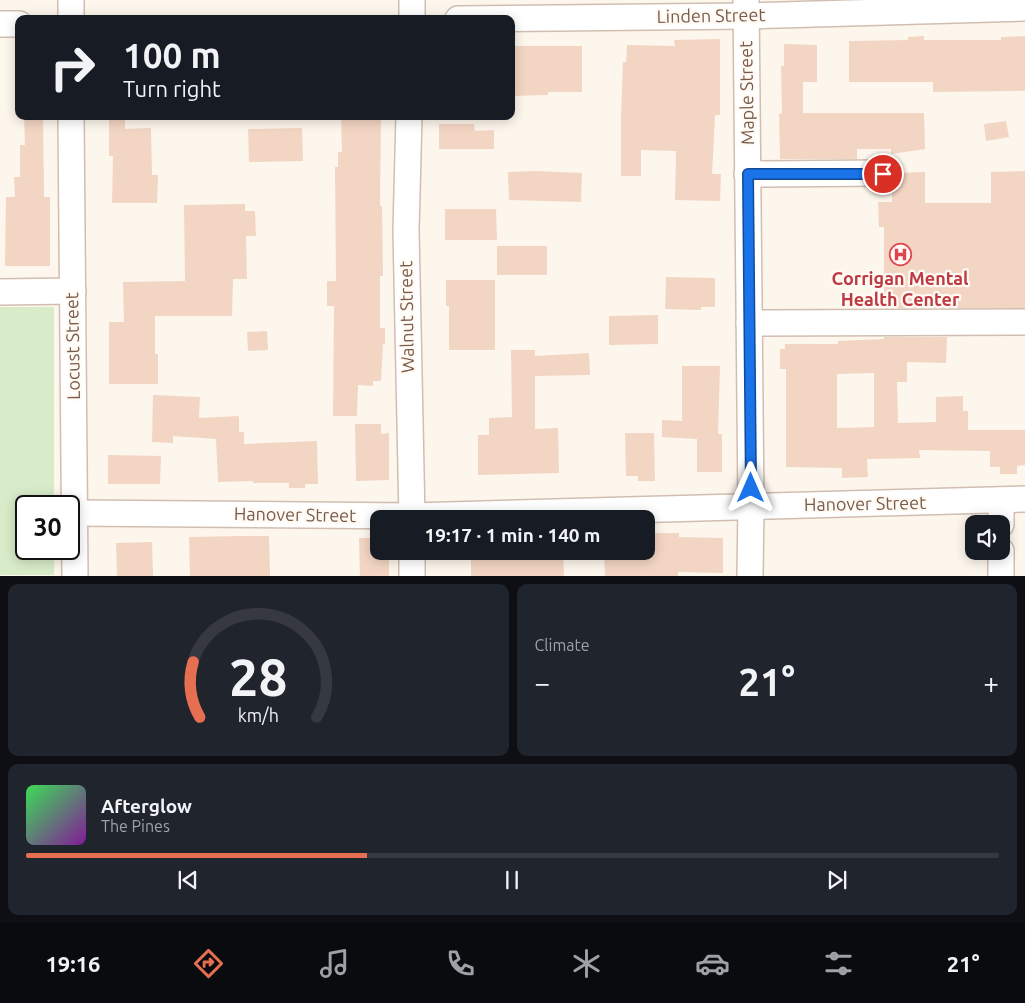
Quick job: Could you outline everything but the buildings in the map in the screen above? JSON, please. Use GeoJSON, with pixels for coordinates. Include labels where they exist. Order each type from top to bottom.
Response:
{"type":"FeatureCollection","features":[{"type":"Feature","properties":{"kind":"street"},"geometry":{"type":"LineString","coordinates":[[71,0],[71,15]]}},
{"type":"Feature","properties":{"kind":"street"},"geometry":{"type":"LineString","coordinates":[[412,0],[412,15]]}},
{"type":"Feature","properties":{"kind":"street","name":"Linden Street"},"geometry":{"type":"LineString","coordinates":[[515,17],[746,8],[1025,8]]}},
{"type":"Feature","properties":{"kind":"street","name":"Maple Street"},"geometry":{"type":"LineString","coordinates":[[746,8],[750,576]]}},
{"type":"Feature","properties":{"kind":"street"},"geometry":{"type":"LineString","coordinates":[[0,24],[15,24]]}},
{"type":"Feature","properties":{"kind":"street","name":"Locust Street"},"geometry":{"type":"LineString","coordinates":[[71,120],[75,495]]}},
{"type":"Feature","properties":{"kind":"street","name":"Walnut Street"},"geometry":{"type":"LineString","coordinates":[[409,120],[406,230],[412,510]]}},
{"type":"Feature","properties":{"kind":"street"},"geometry":{"type":"LineString","coordinates":[[748,174],[883,174]]}},
{"type":"Feature","properties":{"kind":"street"},"geometry":{"type":"LineString","coordinates":[[0,292],[73,291]]}},
{"type":"Feature","properties":{"kind":"street"},"geometry":{"type":"LineString","coordinates":[[749,323],[1025,322]]}},
{"type":"Feature","properties":{"kind":"street","name":"Hanover Street"},"geometry":{"type":"LineString","coordinates":[[638,510],[751,506],[1009,507]]}},
{"type":"Feature","properties":{"kind":"street","name":"Hanover Street"},"geometry":{"type":"LineString","coordinates":[[80,513],[370,517]]}},
{"type":"Feature","properties":{"kind":"street","name":"Locust Street"},"geometry":{"type":"LineString","coordinates":[[74,560],[74,576]]}},
{"type":"Feature","properties":{"kind":"street"},"geometry":{"type":"LineString","coordinates":[[412,560],[412,576]]}},
{"type":"Feature","properties":{"kind":"street"},"geometry":{"type":"LineString","coordinates":[[1001,560],[1001,576]]}},
{"type":"Feature","properties":{"kind":"green space"},"geometry":{"type":"Polygon","coordinates":[[[0,307],[54,307],[54,495],[15,495],[15,560],[54,560],[54,575],[0,575],[0,307]]]}},
{"type":"Feature","properties":{"kind":"place","name":"Corrigan Mental Health Center"},"geometry":{"type":"Point","coordinates":[900,254]}},
{"type":"Feature","properties":{"kind":"route"},"geometry":{"type":"LineString","coordinates":[[751,488],[748,174],[883,174]]}}]}
